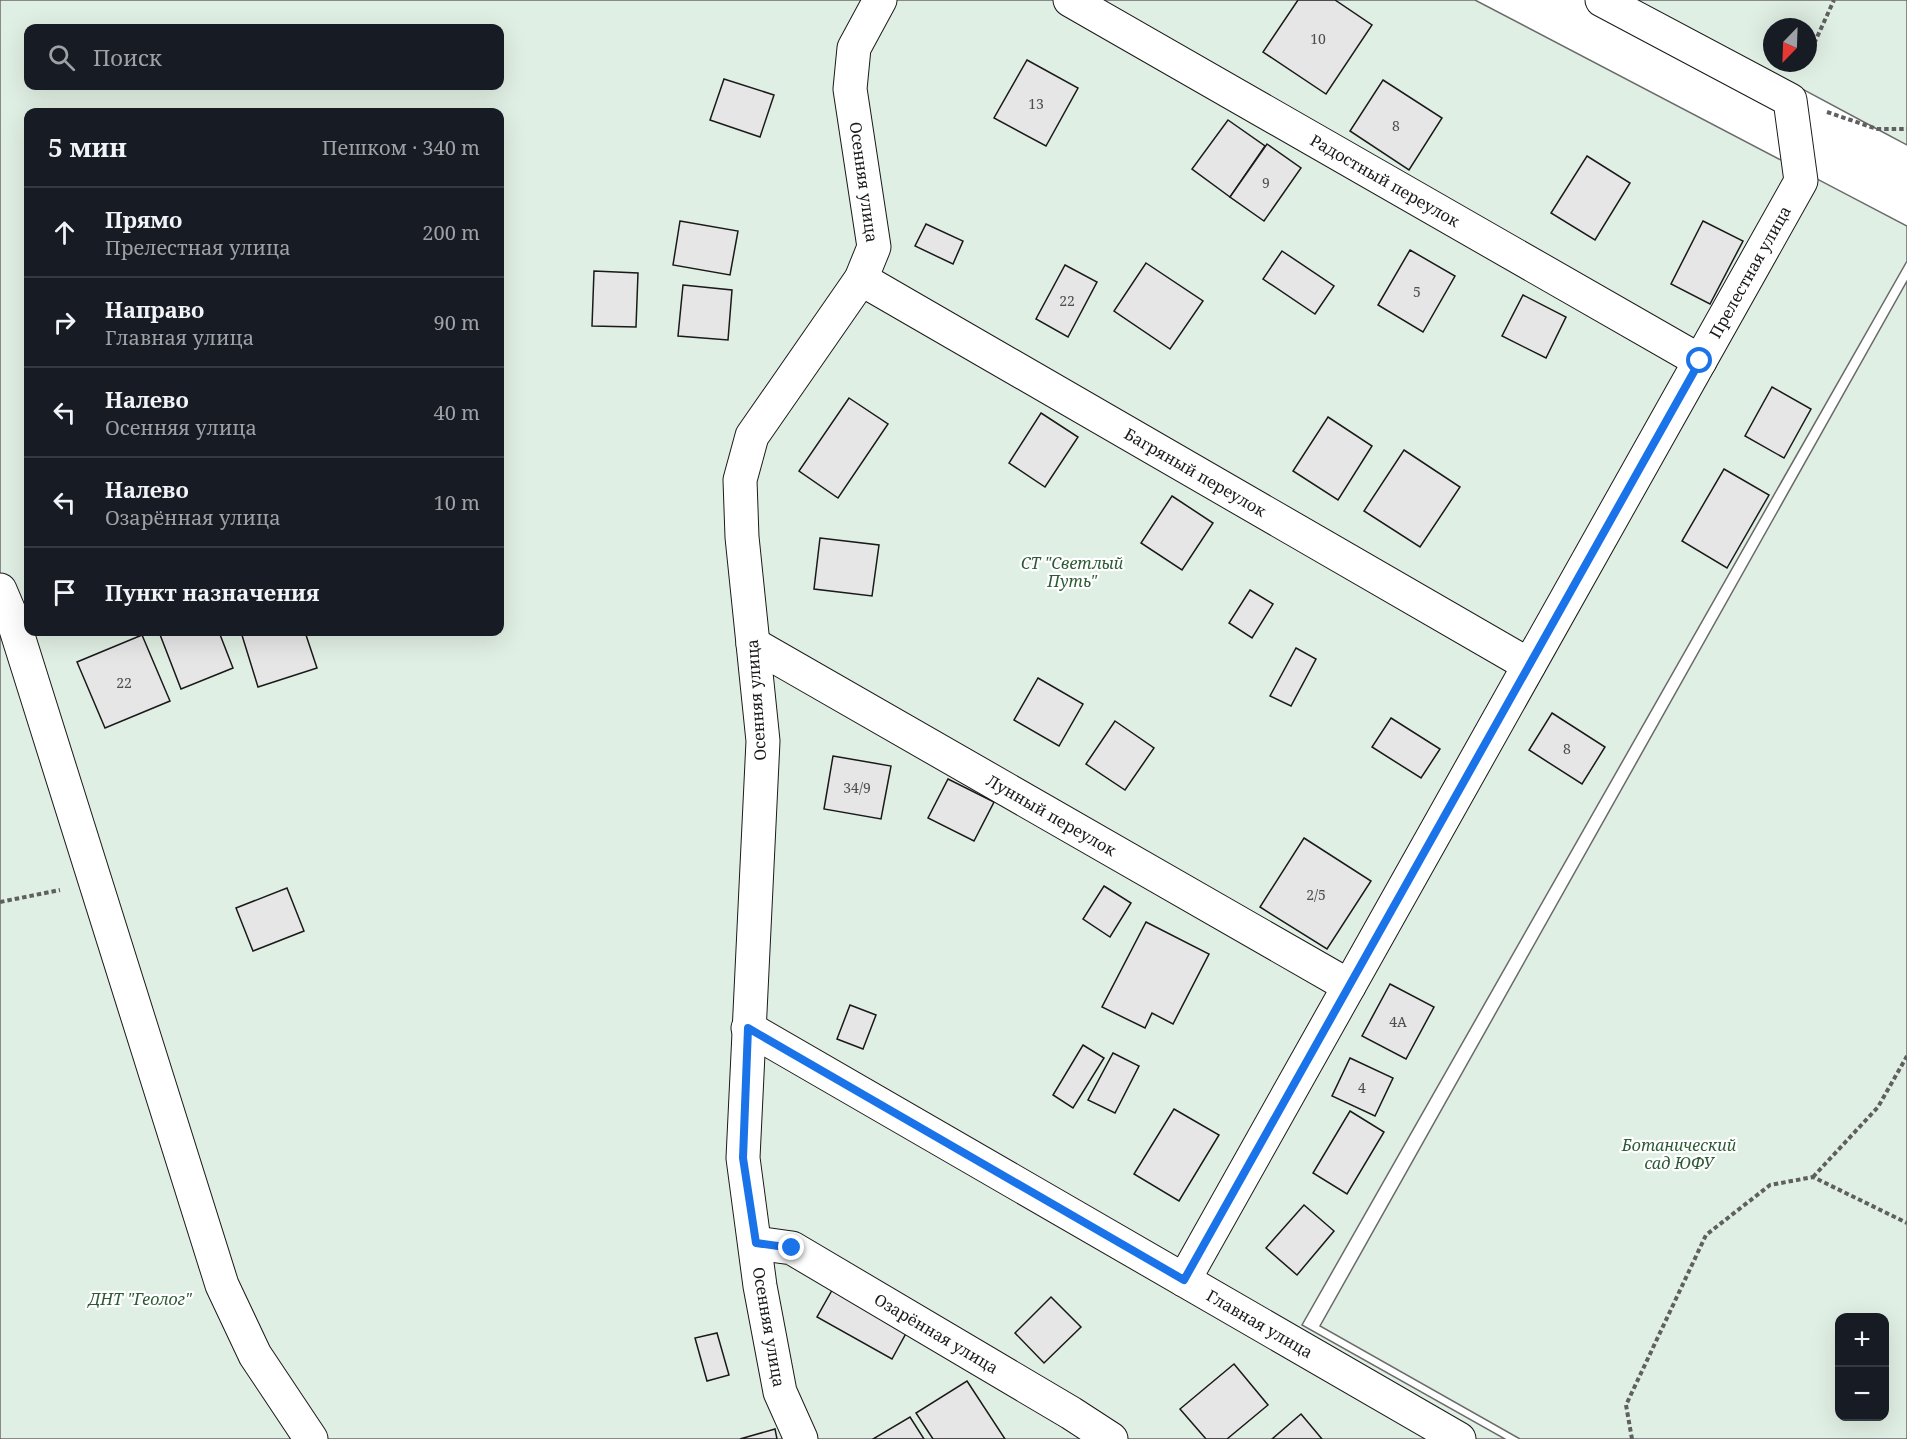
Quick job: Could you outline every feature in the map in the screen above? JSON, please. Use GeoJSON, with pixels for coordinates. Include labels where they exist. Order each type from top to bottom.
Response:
{"type":"FeatureCollection","features":[{"type":"Feature","properties":{"kind":"street","name":"Осенняя улица"},"geometry":{"type":"LineString","coordinates":[[801,1439],[780,1392],[759,1286],[756,1243],[743,1158],[763,741],[742,537],[740,480],[753,436],[861,279],[874,247],[850,89],[854,48],[880,0]]}},
{"type":"Feature","properties":{"kind":"street","name":"Радостный переулок"},"geometry":{"type":"LineString","coordinates":[[1070,0],[1700,361]]}},
{"type":"Feature","properties":{"kind":"street"},"geometry":{"type":"LineString","coordinates":[[1602,0],[1790,100]]}},
{"type":"Feature","properties":{"kind":"street","name":"Прелестная улица"},"geometry":{"type":"LineString","coordinates":[[1184,1280],[1801,181],[1790,100]]}},
{"type":"Feature","properties":{"kind":"street","name":"Багряный переулок"},"geometry":{"type":"LineString","coordinates":[[861,279],[1529,665]]}},
{"type":"Feature","properties":{"kind":"street"},"geometry":{"type":"LineString","coordinates":[[0,590],[14,622],[222,1285],[255,1355],[311,1439]]}},
{"type":"Feature","properties":{"kind":"street","name":"Лунный переулок"},"geometry":{"type":"LineString","coordinates":[[753,644],[1349,986]]}},
{"type":"Feature","properties":{"kind":"street","name":"Главная улица"},"geometry":{"type":"LineString","coordinates":[[748,1028],[1459,1439]]}},
{"type":"Feature","properties":{"kind":"street","name":"Озарённая улица"},"geometry":{"type":"LineString","coordinates":[[756,1243],[792,1248],[1111,1439]]}},
{"type":"Feature","properties":{"kind":"path"},"geometry":{"type":"LineString","coordinates":[[1817,37],[1834,0]]}},
{"type":"Feature","properties":{"kind":"path"},"geometry":{"type":"LineString","coordinates":[[1790,100],[1878,129],[1907,129]]}},
{"type":"Feature","properties":{"kind":"path"},"geometry":{"type":"LineString","coordinates":[[0,902],[96,882]]}},
{"type":"Feature","properties":{"kind":"path"},"geometry":{"type":"LineString","coordinates":[[1632,1439],[1626,1405],[1706,1235],[1770,1185],[1813,1177],[1878,1107],[1907,1056]]}},
{"type":"Feature","properties":{"kind":"path"},"geometry":{"type":"LineString","coordinates":[[1813,1177],[1907,1223]]}},
{"type":"Feature","properties":{"kind":"green space","name":"СТ \"Светлый Путь\""},"geometry":{"type":"Polygon","coordinates":[[[0,0],[1475,0],[1907,226],[1907,261],[1302,1325],[1505,1439],[0,1439],[0,0]]]}},
{"type":"Feature","properties":{"kind":"green space"},"geometry":{"type":"Polygon","coordinates":[[[1636,0],[1907,0],[1907,145],[1771,72],[1817,72],[1817,18],[1763,18],[1763,68],[1636,0]]]}},
{"type":"Feature","properties":{"kind":"green space","name":"Ботанический сад ЮФУ"},"geometry":{"type":"Polygon","coordinates":[[[1907,281],[1907,1439],[1520,1439],[1320,1326],[1907,281]]]}},
{"type":"Feature","properties":{"kind":"building"},"geometry":{"type":"Polygon","coordinates":[[[1298,0],[1335,0],[1372,25],[1326,94],[1263,52],[1298,0]]]}},
{"type":"Feature","properties":{"kind":"building"},"geometry":{"type":"Polygon","coordinates":[[[1027,60],[1078,88],[1046,146],[994,118],[1027,60]]]}},
{"type":"Feature","properties":{"kind":"building"},"geometry":{"type":"Polygon","coordinates":[[[724,79],[774,95],[760,137],[710,120],[724,79]]]}},
{"type":"Feature","properties":{"kind":"building"},"geometry":{"type":"Polygon","coordinates":[[[1383,80],[1442,118],[1409,170],[1350,131],[1383,80]]]}},
{"type":"Feature","properties":{"kind":"building"},"geometry":{"type":"Polygon","coordinates":[[[1228,120],[1265,146],[1230,197],[1192,169],[1228,120]]]}},
{"type":"Feature","properties":{"kind":"building"},"geometry":{"type":"Polygon","coordinates":[[[1267,144],[1301,168],[1264,221],[1230,197],[1267,144]]]}},
{"type":"Feature","properties":{"kind":"building"},"geometry":{"type":"Polygon","coordinates":[[[1587,156],[1630,183],[1595,240],[1551,213],[1587,156]]]}},
{"type":"Feature","properties":{"kind":"building"},"geometry":{"type":"Polygon","coordinates":[[[680,221],[738,231],[730,275],[673,265],[680,221]]]}},
{"type":"Feature","properties":{"kind":"building"},"geometry":{"type":"Polygon","coordinates":[[[1703,221],[1743,241],[1710,304],[1671,284],[1703,221]]]}},
{"type":"Feature","properties":{"kind":"building"},"geometry":{"type":"Polygon","coordinates":[[[926,224],[963,241],[953,264],[915,246],[926,224]]]}},
{"type":"Feature","properties":{"kind":"building"},"geometry":{"type":"Polygon","coordinates":[[[1410,250],[1455,276],[1423,332],[1378,305],[1410,250]]]}},
{"type":"Feature","properties":{"kind":"building"},"geometry":{"type":"Polygon","coordinates":[[[1282,251],[1334,286],[1315,314],[1263,279],[1282,251]]]}},
{"type":"Feature","properties":{"kind":"building"},"geometry":{"type":"Polygon","coordinates":[[[1146,263],[1203,301],[1170,349],[1114,311],[1146,263]]]}},
{"type":"Feature","properties":{"kind":"building"},"geometry":{"type":"Polygon","coordinates":[[[1065,265],[1097,282],[1068,337],[1036,319],[1065,265]]]}},
{"type":"Feature","properties":{"kind":"building"},"geometry":{"type":"Polygon","coordinates":[[[594,271],[638,273],[636,327],[592,326],[594,271]]]}},
{"type":"Feature","properties":{"kind":"building"},"geometry":{"type":"Polygon","coordinates":[[[683,285],[732,290],[728,340],[678,336],[683,285]]]}},
{"type":"Feature","properties":{"kind":"building"},"geometry":{"type":"Polygon","coordinates":[[[1523,295],[1566,317],[1546,358],[1502,336],[1523,295]]]}},
{"type":"Feature","properties":{"kind":"building"},"geometry":{"type":"Polygon","coordinates":[[[1772,387],[1811,409],[1784,458],[1745,436],[1772,387]]]}},
{"type":"Feature","properties":{"kind":"building"},"geometry":{"type":"Polygon","coordinates":[[[849,398],[888,424],[838,498],[799,471],[849,398]]]}},
{"type":"Feature","properties":{"kind":"building"},"geometry":{"type":"Polygon","coordinates":[[[1041,413],[1078,437],[1045,487],[1009,463],[1041,413]]]}},
{"type":"Feature","properties":{"kind":"building"},"geometry":{"type":"Polygon","coordinates":[[[1328,417],[1372,446],[1338,500],[1293,471],[1328,417]]]}},
{"type":"Feature","properties":{"kind":"building"},"geometry":{"type":"Polygon","coordinates":[[[1404,450],[1460,487],[1420,547],[1364,511],[1404,450]]]}},
{"type":"Feature","properties":{"kind":"building"},"geometry":{"type":"Polygon","coordinates":[[[1724,469],[1769,495],[1727,568],[1682,541],[1724,469]]]}},
{"type":"Feature","properties":{"kind":"building"},"geometry":{"type":"Polygon","coordinates":[[[1172,496],[1213,523],[1182,570],[1141,543],[1172,496]]]}},
{"type":"Feature","properties":{"kind":"building"},"geometry":{"type":"Polygon","coordinates":[[[820,538],[879,545],[872,596],[814,589],[820,538]]]}},
{"type":"Feature","properties":{"kind":"building"},"geometry":{"type":"Polygon","coordinates":[[[1250,590],[1273,604],[1252,638],[1229,623],[1250,590]]]}},
{"type":"Feature","properties":{"kind":"building"},"geometry":{"type":"Polygon","coordinates":[[[142,636],[170,701],[105,728],[77,662],[142,636]]]}},
{"type":"Feature","properties":{"kind":"building"},"geometry":{"type":"Polygon","coordinates":[[[161,636],[221,636],[233,668],[181,689],[161,636]]]}},
{"type":"Feature","properties":{"kind":"building"},"geometry":{"type":"Polygon","coordinates":[[[242,636],[306,636],[317,668],[258,687],[242,636]]]}},
{"type":"Feature","properties":{"kind":"building"},"geometry":{"type":"Polygon","coordinates":[[[1296,648],[1316,659],[1291,706],[1270,696],[1296,648]]]}},
{"type":"Feature","properties":{"kind":"building"},"geometry":{"type":"Polygon","coordinates":[[[1038,678],[1083,704],[1059,746],[1014,720],[1038,678]]]}},
{"type":"Feature","properties":{"kind":"building"},"geometry":{"type":"Polygon","coordinates":[[[1552,713],[1605,747],[1582,784],[1529,750],[1552,713]]]}},
{"type":"Feature","properties":{"kind":"building"},"geometry":{"type":"Polygon","coordinates":[[[1391,718],[1440,749],[1421,778],[1372,747],[1391,718]]]}},
{"type":"Feature","properties":{"kind":"building"},"geometry":{"type":"Polygon","coordinates":[[[1115,721],[1154,748],[1125,790],[1086,764],[1115,721]]]}},
{"type":"Feature","properties":{"kind":"building"},"geometry":{"type":"Polygon","coordinates":[[[833,756],[891,766],[881,819],[824,809],[833,756]]]}},
{"type":"Feature","properties":{"kind":"building"},"geometry":{"type":"Polygon","coordinates":[[[948,779],[994,802],[974,841],[928,818],[948,779]]]}},
{"type":"Feature","properties":{"kind":"building"},"geometry":{"type":"Polygon","coordinates":[[[1304,838],[1371,881],[1327,949],[1260,907],[1304,838]]]}},
{"type":"Feature","properties":{"kind":"building"},"geometry":{"type":"Polygon","coordinates":[[[1104,886],[1131,903],[1110,937],[1083,919],[1104,886]]]}},
{"type":"Feature","properties":{"kind":"building"},"geometry":{"type":"Polygon","coordinates":[[[287,888],[304,931],[253,951],[236,908],[287,888]]]}},
{"type":"Feature","properties":{"kind":"building"},"geometry":{"type":"Polygon","coordinates":[[[1146,922],[1209,954],[1173,1024],[1152,1013],[1145,1028],[1102,1007],[1146,922]]]}},
{"type":"Feature","properties":{"kind":"building"},"geometry":{"type":"Polygon","coordinates":[[[1390,984],[1434,1007],[1406,1059],[1362,1036],[1390,984]]]}},
{"type":"Feature","properties":{"kind":"building"},"geometry":{"type":"Polygon","coordinates":[[[850,1005],[876,1015],[863,1049],[837,1039],[850,1005]]]}},
{"type":"Feature","properties":{"kind":"building"},"geometry":{"type":"Polygon","coordinates":[[[1083,1045],[1104,1058],[1073,1108],[1053,1095],[1083,1045]]]}},
{"type":"Feature","properties":{"kind":"building"},"geometry":{"type":"Polygon","coordinates":[[[1113,1053],[1139,1066],[1115,1113],[1088,1100],[1113,1053]]]}},
{"type":"Feature","properties":{"kind":"building"},"geometry":{"type":"Polygon","coordinates":[[[1350,1058],[1393,1078],[1375,1116],[1332,1096],[1350,1058]]]}},
{"type":"Feature","properties":{"kind":"building"},"geometry":{"type":"Polygon","coordinates":[[[1174,1109],[1219,1135],[1179,1201],[1134,1174],[1174,1109]]]}},
{"type":"Feature","properties":{"kind":"building"},"geometry":{"type":"Polygon","coordinates":[[[1350,1111],[1384,1132],[1347,1194],[1313,1173],[1350,1111]]]}},
{"type":"Feature","properties":{"kind":"building"},"geometry":{"type":"Polygon","coordinates":[[[1304,1205],[1334,1231],[1297,1275],[1266,1248],[1304,1205]]]}},
{"type":"Feature","properties":{"kind":"building"},"geometry":{"type":"Polygon","coordinates":[[[835,1285],[910,1326],[892,1359],[817,1317],[835,1285]]]}},
{"type":"Feature","properties":{"kind":"building"},"geometry":{"type":"Polygon","coordinates":[[[1051,1297],[1081,1327],[1044,1363],[1015,1333],[1051,1297]]]}},
{"type":"Feature","properties":{"kind":"building"},"geometry":{"type":"Polygon","coordinates":[[[717,1333],[729,1375],[707,1381],[695,1338],[717,1333]]]}},
{"type":"Feature","properties":{"kind":"building"},"geometry":{"type":"Polygon","coordinates":[[[1234,1364],[1268,1405],[1227,1439],[1206,1439],[1180,1409],[1234,1364]]]}},
{"type":"Feature","properties":{"kind":"building"},"geometry":{"type":"Polygon","coordinates":[[[967,1381],[1005,1439],[933,1439],[916,1413],[967,1381]]]}},
{"type":"Feature","properties":{"kind":"building"},"geometry":{"type":"Polygon","coordinates":[[[1301,1414],[1322,1439],[1272,1439],[1301,1414]]]}},
{"type":"Feature","properties":{"kind":"building"},"geometry":{"type":"Polygon","coordinates":[[[910,1417],[924,1439],[873,1439],[910,1417]]]}},
{"type":"Feature","properties":{"kind":"building"},"geometry":{"type":"Polygon","coordinates":[[[775,1429],[777,1439],[740,1439],[775,1429]]]}},
{"type":"Feature","properties":{"kind":"route"},"geometry":{"type":"LineString","coordinates":[[792,1248],[756,1243],[743,1158],[748,1028],[1184,1280],[1700,361]]}},
{"type":"Feature","properties":{"kind":"park label","name":"ДНТ \"Геолог\""},"geometry":{"type":"Point","coordinates":[140,1299]}}]}
